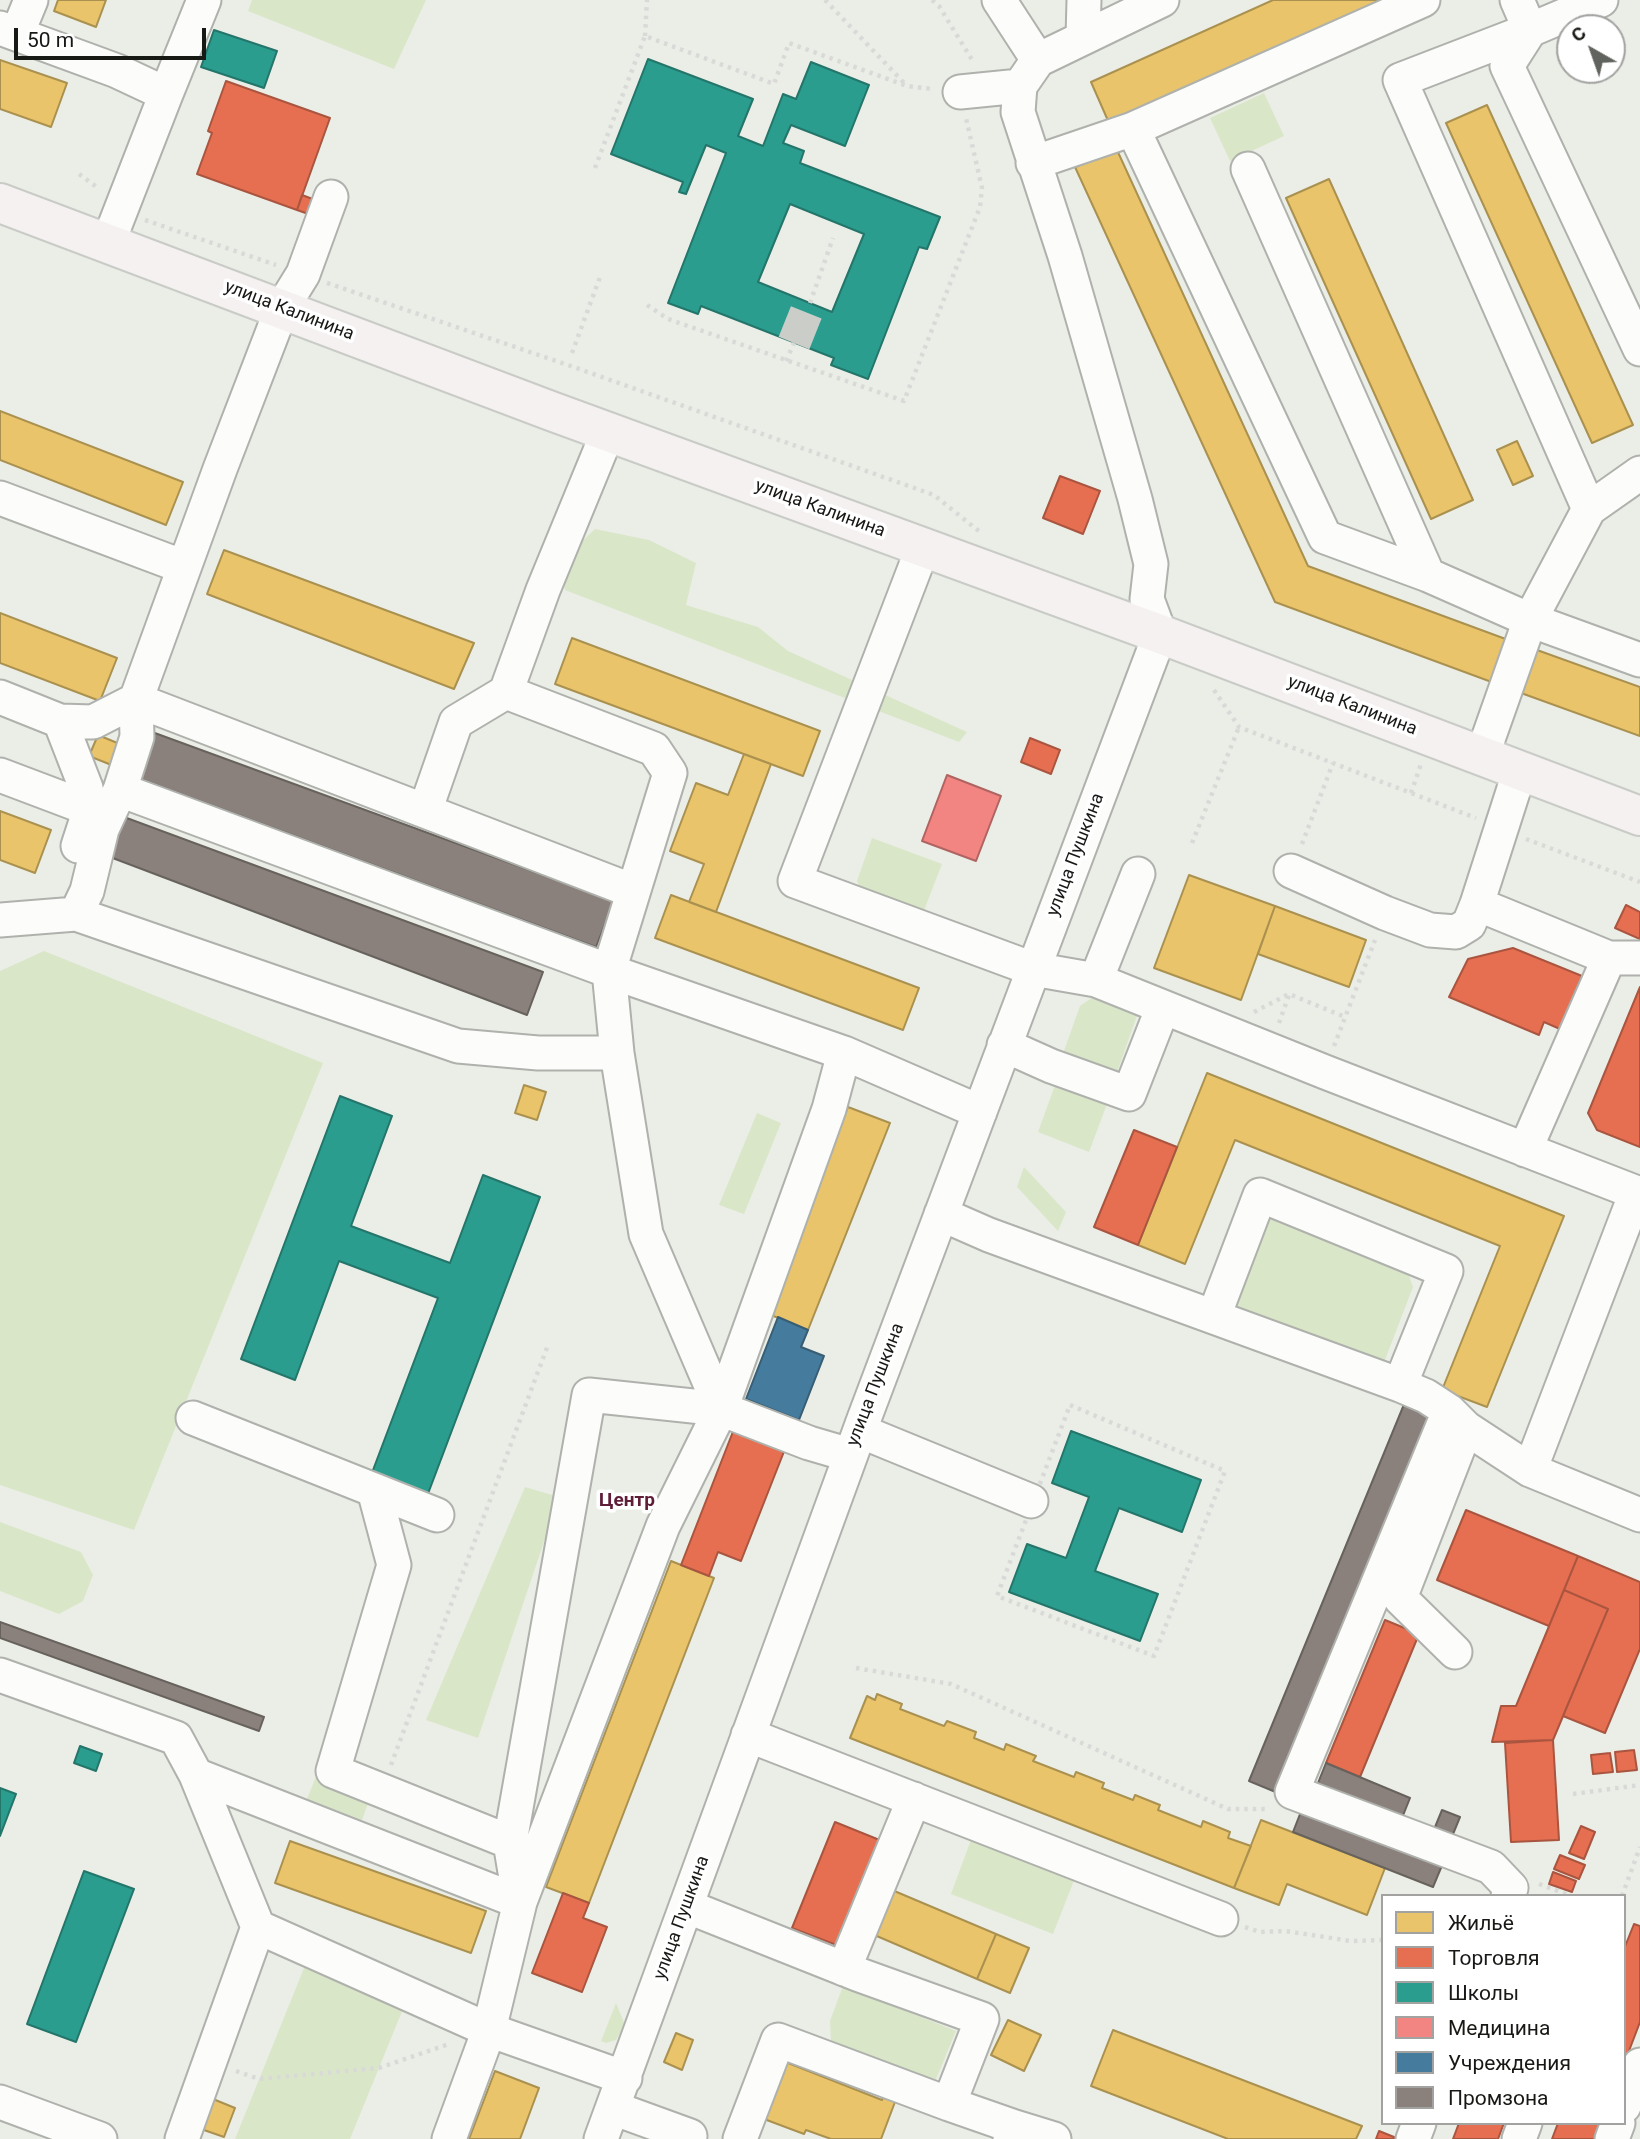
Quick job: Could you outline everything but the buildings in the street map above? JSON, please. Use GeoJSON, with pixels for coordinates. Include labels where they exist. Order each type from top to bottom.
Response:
{"type":"FeatureCollection","features":[{"type":"Feature","properties":{"kind":"main road","name":"улица Калинина"},"geometry":{"type":"LineString","coordinates":[[0,203],[608,432],[1160,634],[1640,816]]}},
{"type":"Feature","properties":{"kind":"street"},"geometry":{"type":"LineString","coordinates":[[31,0],[9,31],[117,71],[166,94]]}},
{"type":"Feature","properties":{"kind":"street"},"geometry":{"type":"LineString","coordinates":[[108,243],[204,0]]}},
{"type":"Feature","properties":{"kind":"street"},"geometry":{"type":"LineString","coordinates":[[999,0],[1002,82],[1018,112],[1065,257],[1135,499],[1151,565],[1147,599],[1160,634]]}},
{"type":"Feature","properties":{"kind":"street"},"geometry":{"type":"LineString","coordinates":[[1083,38],[1084,0]]}},
{"type":"Feature","properties":{"kind":"street"},"geometry":{"type":"LineString","coordinates":[[1002,82],[1083,38],[1162,0]]}},
{"type":"Feature","properties":{"kind":"street"},"geometry":{"type":"LineString","coordinates":[[1033,163],[1133,129],[1423,0]]}},
{"type":"Feature","properties":{"kind":"street"},"geometry":{"type":"LineString","coordinates":[[1517,0],[1530,30]]}},
{"type":"Feature","properties":{"kind":"street"},"geometry":{"type":"LineString","coordinates":[[1590,509],[1400,80],[1601,0]]}},
{"type":"Feature","properties":{"kind":"street"},"geometry":{"type":"LineString","coordinates":[[1530,30],[1507,66],[1640,349]]}},
{"type":"Feature","properties":{"kind":"street"},"geometry":{"type":"LineString","coordinates":[[1133,129],[1325,537],[1428,575],[1530,620],[1640,660]]}},
{"type":"Feature","properties":{"kind":"street"},"geometry":{"type":"LineString","coordinates":[[1248,169],[1428,575]]}},
{"type":"Feature","properties":{"kind":"street"},"geometry":{"type":"LineString","coordinates":[[65,914],[87,891],[102,829],[120,790],[137,737],[136,700],[282,308],[303,274],[331,197]]}},
{"type":"Feature","properties":{"kind":"street"},"geometry":{"type":"LineString","coordinates":[[425,811],[456,722],[506,692],[543,590],[608,432]]}},
{"type":"Feature","properties":{"kind":"street"},"geometry":{"type":"LineString","coordinates":[[1482,756],[1530,620],[1590,509],[1640,473]]}},
{"type":"Feature","properties":{"kind":"street"},"geometry":{"type":"LineString","coordinates":[[0,498],[184,567]]}},
{"type":"Feature","properties":{"kind":"street"},"geometry":{"type":"LineString","coordinates":[[923,547],[795,881],[1033,970],[1096,980],[1638,1194],[1530,1470]]}},
{"type":"Feature","properties":{"kind":"street","name":"улица Пушкина"},"geometry":{"type":"LineString","coordinates":[[601,2139],[855,1443],[1160,634]]}},
{"type":"Feature","properties":{"kind":"street"},"geometry":{"type":"LineString","coordinates":[[506,692],[654,749],[670,773],[609,971],[617,1053],[646,1234],[721,1409]]}},
{"type":"Feature","properties":{"kind":"street"},"geometry":{"type":"LineString","coordinates":[[0,697],[60,721],[93,722],[136,700],[633,891]]}},
{"type":"Feature","properties":{"kind":"street"},"geometry":{"type":"LineString","coordinates":[[60,721],[86,788],[90,809],[65,914]]}},
{"type":"Feature","properties":{"kind":"street"},"geometry":{"type":"LineString","coordinates":[[1291,871],[1430,930],[1455,932],[1469,924],[1520,770]]}},
{"type":"Feature","properties":{"kind":"street"},"geometry":{"type":"LineString","coordinates":[[0,775],[90,809]]}},
{"type":"Feature","properties":{"kind":"street"},"geometry":{"type":"LineString","coordinates":[[120,790],[609,971],[844,1054],[980,1112]]}},
{"type":"Feature","properties":{"kind":"street"},"geometry":{"type":"LineString","coordinates":[[1096,980],[1138,874]]}},
{"type":"Feature","properties":{"kind":"street"},"geometry":{"type":"LineString","coordinates":[[1477,904],[1624,958],[1525,1150]]}},
{"type":"Feature","properties":{"kind":"street"},"geometry":{"type":"LineString","coordinates":[[0,920],[65,914],[458,1046],[538,1054],[617,1053]]}},
{"type":"Feature","properties":{"kind":"street"},"geometry":{"type":"LineString","coordinates":[[1004,1045],[1051,1066],[1129,1094],[1163,1007]]}},
{"type":"Feature","properties":{"kind":"street"},"geometry":{"type":"LineString","coordinates":[[449,2139],[489,2029],[520,1902],[663,1526],[721,1409],[829,1109],[844,1054]]}},
{"type":"Feature","properties":{"kind":"street"},"geometry":{"type":"LineString","coordinates":[[1214,1316],[1260,1195],[1446,1271],[1400,1385]]}},
{"type":"Feature","properties":{"kind":"street"},"geometry":{"type":"LineString","coordinates":[[941,1214],[989,1235],[1426,1396],[1530,1470],[1640,1515]]}},
{"type":"Feature","properties":{"kind":"street"},"geometry":{"type":"LineString","coordinates":[[520,1902],[510,1842],[589,1395],[721,1409],[809,1443],[855,1443],[1031,1501]]}},
{"type":"Feature","properties":{"kind":"street"},"geometry":{"type":"LineString","coordinates":[[193,1418],[437,1516]]}},
{"type":"Feature","properties":{"kind":"street"},"geometry":{"type":"LineString","coordinates":[[1455,1652],[1400,1598],[1457,1420]]}},
{"type":"Feature","properties":{"kind":"street"},"geometry":{"type":"LineString","coordinates":[[1457,1420],[1292,1792],[1491,1867],[1511,1888],[1509,1894]]}},
{"type":"Feature","properties":{"kind":"street"},"geometry":{"type":"LineString","coordinates":[[374,1490],[394,1565],[333,1771],[510,1842]]}},
{"type":"Feature","properties":{"kind":"street"},"geometry":{"type":"LineString","coordinates":[[0,1675],[176,1738],[196,1775],[258,1927],[182,2139]]}},
{"type":"Feature","properties":{"kind":"street"},"geometry":{"type":"LineString","coordinates":[[748,1735],[1221,1919]]}},
{"type":"Feature","properties":{"kind":"street"},"geometry":{"type":"LineString","coordinates":[[196,1775],[520,1902]]}},
{"type":"Feature","properties":{"kind":"street"},"geometry":{"type":"LineString","coordinates":[[844,1969],[914,1799]]}},
{"type":"Feature","properties":{"kind":"street"},"geometry":{"type":"LineString","coordinates":[[686,1906],[844,1969],[982,2019],[949,2104]]}},
{"type":"Feature","properties":{"kind":"street"},"geometry":{"type":"LineString","coordinates":[[258,1927],[489,2029],[625,2078]]}},
{"type":"Feature","properties":{"kind":"street"},"geometry":{"type":"LineString","coordinates":[[740,2139],[778,2040],[949,2104],[1012,2133],[1054,2139]]}},
{"type":"Feature","properties":{"kind":"street"},"geometry":{"type":"LineString","coordinates":[[1626,2101],[1640,2065]]}},
{"type":"Feature","properties":{"kind":"street"},"geometry":{"type":"LineString","coordinates":[[0,2102],[100,2139]]}},
{"type":"Feature","properties":{"kind":"street"},"geometry":{"type":"LineString","coordinates":[[613,2108],[693,2138]]}},
{"type":"Feature","properties":{"kind":"path"},"geometry":{"type":"LineString","coordinates":[[595,168],[645,36],[647,0]]}},
{"type":"Feature","properties":{"kind":"path"},"geometry":{"type":"LineString","coordinates":[[825,0],[907,86]]}},
{"type":"Feature","properties":{"kind":"path"},"geometry":{"type":"LineString","coordinates":[[932,0],[1002,82]]}},
{"type":"Feature","properties":{"kind":"path"},"geometry":{"type":"LineString","coordinates":[[645,36],[774,84],[789,43],[907,86],[1002,82]]}},
{"type":"Feature","properties":{"kind":"path"},"geometry":{"type":"LineString","coordinates":[[647,305],[668,318],[904,401],[980,207],[1002,82]]}},
{"type":"Feature","properties":{"kind":"path"},"geometry":{"type":"LineString","coordinates":[[79,174],[140,219],[568,365],[934,495],[987,538]]}},
{"type":"Feature","properties":{"kind":"path"},"geometry":{"type":"LineString","coordinates":[[810,303],[833,238]]}},
{"type":"Feature","properties":{"kind":"path"},"geometry":{"type":"LineString","coordinates":[[572,354],[600,277]]}},
{"type":"Feature","properties":{"kind":"path"},"geometry":{"type":"LineString","coordinates":[[786,361],[794,343]]}},
{"type":"Feature","properties":{"kind":"path"},"geometry":{"type":"LineString","coordinates":[[1212,687],[1239,727],[1458,810]]}},
{"type":"Feature","properties":{"kind":"path"},"geometry":{"type":"LineString","coordinates":[[1192,843],[1239,727]]}},
{"type":"Feature","properties":{"kind":"path"},"geometry":{"type":"LineString","coordinates":[[1411,793],[1425,754]]}},
{"type":"Feature","properties":{"kind":"path"},"geometry":{"type":"LineString","coordinates":[[1312,818],[1333,764]]}},
{"type":"Feature","properties":{"kind":"path"},"geometry":{"type":"LineString","coordinates":[[1501,830],[1640,882]]}},
{"type":"Feature","properties":{"kind":"path"},"geometry":{"type":"LineString","coordinates":[[1325,1072],[1385,913]]}},
{"type":"Feature","properties":{"kind":"path"},"geometry":{"type":"LineString","coordinates":[[1219,1030],[1289,994],[1345,1017]]}},
{"type":"Feature","properties":{"kind":"path"},"geometry":{"type":"LineString","coordinates":[[381,1792],[548,1345]]}},
{"type":"Feature","properties":{"kind":"path"},"geometry":{"type":"LineString","coordinates":[[1070,1405],[1225,1471],[1154,1656],[997,1596],[1031,1501],[1070,1405]]}},
{"type":"Feature","properties":{"kind":"path"},"geometry":{"type":"LineString","coordinates":[[856,1668],[951,1684],[1228,1809],[1270,1809],[1292,1792]]}},
{"type":"Feature","properties":{"kind":"path"},"geometry":{"type":"LineString","coordinates":[[1573,1794],[1640,1785]]}},
{"type":"Feature","properties":{"kind":"path"},"geometry":{"type":"LineString","coordinates":[[1623,1894],[1640,1847]]}},
{"type":"Feature","properties":{"kind":"path"},"geometry":{"type":"LineString","coordinates":[[1221,1919],[1260,1932],[1285,1931],[1351,1941],[1381,1940]]}},
{"type":"Feature","properties":{"kind":"path"},"geometry":{"type":"LineString","coordinates":[[210,2061],[259,2080],[379,2068],[489,2029]]}},
{"type":"Feature","properties":{"kind":"green space"},"geometry":{"type":"Polygon","coordinates":[[[252,0],[426,0],[394,69],[248,11],[252,0]]]}},
{"type":"Feature","properties":{"kind":"green space"},"geometry":{"type":"Polygon","coordinates":[[[1264,93],[1284,136],[1230,161],[1210,118],[1264,93]]]}},
{"type":"Feature","properties":{"kind":"green space"},"geometry":{"type":"Polygon","coordinates":[[[595,529],[649,540],[696,563],[686,605],[758,627],[788,651],[967,732],[959,742],[565,590],[559,563],[595,529]]]}},
{"type":"Feature","properties":{"kind":"green space"},"geometry":{"type":"Polygon","coordinates":[[[872,838],[942,864],[920,921],[865,900],[857,881],[872,838]]]}},
{"type":"Feature","properties":{"kind":"green space"},"geometry":{"type":"Polygon","coordinates":[[[44,951],[323,1063],[134,1530],[0,1485],[0,971],[44,951]]]}},
{"type":"Feature","properties":{"kind":"green space"},"geometry":{"type":"Polygon","coordinates":[[[1096,995],[1138,1013],[1114,1081],[1060,1062],[1080,1006],[1096,995]]]}},
{"type":"Feature","properties":{"kind":"green space"},"geometry":{"type":"Polygon","coordinates":[[[1058,1077],[1110,1096],[1089,1152],[1038,1132],[1058,1077]]]}},
{"type":"Feature","properties":{"kind":"green space"},"geometry":{"type":"Polygon","coordinates":[[[757,1113],[781,1123],[744,1214],[719,1205],[757,1113]]]}},
{"type":"Feature","properties":{"kind":"green space"},"geometry":{"type":"Polygon","coordinates":[[[1024,1167],[1066,1212],[1058,1231],[1017,1187],[1024,1167]]]}},
{"type":"Feature","properties":{"kind":"green space"},"geometry":{"type":"Polygon","coordinates":[[[1278,1216],[1408,1273],[1413,1287],[1385,1360],[1380,1365],[1236,1308],[1235,1303],[1264,1227],[1270,1219],[1278,1216]]]}},
{"type":"Feature","properties":{"kind":"green space"},"geometry":{"type":"Polygon","coordinates":[[[525,1487],[559,1497],[478,1738],[426,1720],[525,1487]]]}},
{"type":"Feature","properties":{"kind":"green space"},"geometry":{"type":"Polygon","coordinates":[[[0,1522],[81,1552],[93,1575],[83,1601],[59,1614],[0,1591],[0,1522]]]}},
{"type":"Feature","properties":{"kind":"green space"},"geometry":{"type":"Polygon","coordinates":[[[317,1774],[371,1795],[362,1820],[307,1799],[317,1774]]]}},
{"type":"Feature","properties":{"kind":"green space"},"geometry":{"type":"Polygon","coordinates":[[[972,1837],[1075,1878],[1053,1934],[951,1894],[972,1837]]]}},
{"type":"Feature","properties":{"kind":"green space"},"geometry":{"type":"Polygon","coordinates":[[[306,1963],[405,2004],[350,2139],[235,2139],[306,1963]]]}},
{"type":"Feature","properties":{"kind":"green space"},"geometry":{"type":"Polygon","coordinates":[[[843,1986],[956,2031],[934,2084],[831,2042],[830,2021],[843,1986]]]}},
{"type":"Feature","properties":{"kind":"green space"},"geometry":{"type":"Polygon","coordinates":[[[616,2003],[625,2025],[616,2040],[606,2043],[601,2041],[616,2003]]]}},
{"type":"Feature","properties":{"kind":"tunnel"},"geometry":{"type":"LineString","coordinates":[[794,343],[810,303]]}},
{"type":"Feature","properties":{"kind":"district","name":"Центр"},"geometry":{"type":"Point","coordinates":[627,1501]}}]}
